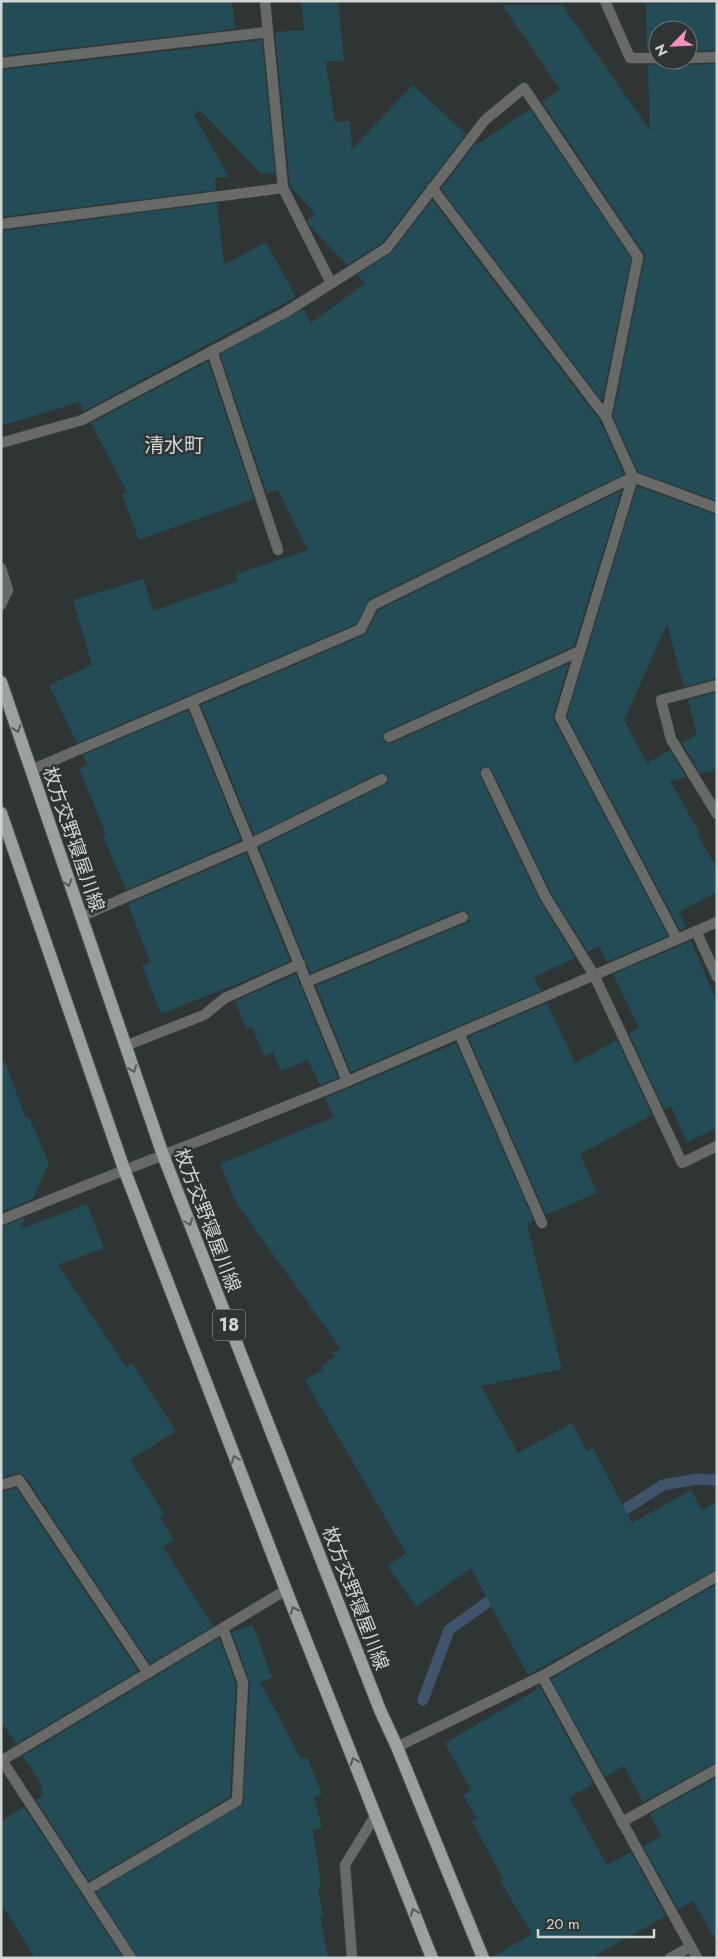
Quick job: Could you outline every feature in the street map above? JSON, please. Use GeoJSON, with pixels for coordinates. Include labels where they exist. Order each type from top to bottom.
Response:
{"type":"FeatureCollection","features":[{"type":"Feature","properties":{"kind":"main road","name":"枚方交野寝屋川線"},"geometry":{"type":"LineString","coordinates":[[1,682],[163,1156],[376,1701],[397,1747],[483,1958]]}},
{"type":"Feature","properties":{"kind":"main road","name":"18"},"geometry":{"type":"LineString","coordinates":[[1,813],[124,1169],[286,1590],[432,1958]]}},
{"type":"Feature","properties":{"kind":"street"},"geometry":{"type":"LineString","coordinates":[[265,1],[283,188],[331,283]]}},
{"type":"Feature","properties":{"kind":"street"},"geometry":{"type":"LineString","coordinates":[[605,1],[630,58],[648,58]]}},
{"type":"Feature","properties":{"kind":"street"},"geometry":{"type":"LineString","coordinates":[[1,63],[268,32]]}},
{"type":"Feature","properties":{"kind":"street"},"geometry":{"type":"LineString","coordinates":[[698,58],[717,57]]}},
{"type":"Feature","properties":{"kind":"street"},"geometry":{"type":"LineString","coordinates":[[1,443],[82,420],[286,312],[386,248],[484,120],[524,88],[638,257],[606,417]]}},
{"type":"Feature","properties":{"kind":"street"},"geometry":{"type":"LineString","coordinates":[[1,224],[283,188]]}},
{"type":"Feature","properties":{"kind":"street"},"geometry":{"type":"LineString","coordinates":[[432,188],[606,417],[633,477],[560,717],[677,939]]}},
{"type":"Feature","properties":{"kind":"street"},"geometry":{"type":"LineString","coordinates":[[212,351],[278,550]]}},
{"type":"Feature","properties":{"kind":"street"},"geometry":{"type":"LineString","coordinates":[[31,770],[361,629],[373,604],[633,477],[717,508]]}},
{"type":"Feature","properties":{"kind":"street"},"geometry":{"type":"LineString","coordinates":[[1,568],[8,590],[1,605]]}},
{"type":"Feature","properties":{"kind":"street"},"geometry":{"type":"LineString","coordinates":[[389,737],[580,650]]}},
{"type":"Feature","properties":{"kind":"street"},"geometry":{"type":"LineString","coordinates":[[717,685],[661,700],[671,739],[717,814]]}},
{"type":"Feature","properties":{"kind":"street"},"geometry":{"type":"LineString","coordinates":[[192,702],[347,1081]]}},
{"type":"Feature","properties":{"kind":"street"},"geometry":{"type":"LineString","coordinates":[[486,773],[545,896],[594,975],[682,1163],[717,1146]]}},
{"type":"Feature","properties":{"kind":"street"},"geometry":{"type":"LineString","coordinates":[[80,917],[250,844],[382,779]]}},
{"type":"Feature","properties":{"kind":"street"},"geometry":{"type":"LineString","coordinates":[[307,982],[463,917]]}},
{"type":"Feature","properties":{"kind":"street"},"geometry":{"type":"LineString","coordinates":[[1,1220],[347,1081],[717,922]]}},
{"type":"Feature","properties":{"kind":"street"},"geometry":{"type":"LineString","coordinates":[[696,931],[717,977]]}},
{"type":"Feature","properties":{"kind":"street"},"geometry":{"type":"LineString","coordinates":[[125,1046],[204,1014],[225,998],[300,964]]}},
{"type":"Feature","properties":{"kind":"street"},"geometry":{"type":"LineString","coordinates":[[459,1033],[542,1223]]}},
{"type":"Feature","properties":{"kind":"street"},"geometry":{"type":"LineString","coordinates":[[1,1485],[19,1480],[148,1672]]}},
{"type":"Feature","properties":{"kind":"street"},"geometry":{"type":"LineString","coordinates":[[397,1747],[542,1676],[717,1576]]}},
{"type":"Feature","properties":{"kind":"street"},"geometry":{"type":"LineString","coordinates":[[131,1958],[2,1760],[286,1590]]}},
{"type":"Feature","properties":{"kind":"street"},"geometry":{"type":"LineString","coordinates":[[87,1890],[237,1801],[243,1683],[223,1628]]}},
{"type":"Feature","properties":{"kind":"street"},"geometry":{"type":"LineString","coordinates":[[542,1676],[697,1958]]}},
{"type":"Feature","properties":{"kind":"street"},"geometry":{"type":"LineString","coordinates":[[622,1822],[717,1770]]}},
{"type":"Feature","properties":{"kind":"street"},"geometry":{"type":"LineString","coordinates":[[352,1958],[345,1865],[375,1816]]}},
{"type":"Feature","properties":{"kind":"street"},"geometry":{"type":"LineString","coordinates":[[670,1958],[690,1947]]}},
{"type":"Feature","properties":{"kind":"building"},"geometry":{"type":"Polygon","coordinates":[[[1,1],[232,1],[235,29],[1,56],[1,1]]]}},
{"type":"Feature","properties":{"kind":"building"},"geometry":{"type":"Polygon","coordinates":[[[301,1],[338,1],[344,61],[326,62],[335,122],[350,121],[352,149],[413,85],[466,134],[382,243],[347,265],[309,225],[307,220],[316,215],[290,186],[275,32],[304,30],[301,1]]]}},
{"type":"Feature","properties":{"kind":"building"},"geometry":{"type":"Polygon","coordinates":[[[717,3],[717,50],[698,51],[698,20],[648,20],[647,51],[646,4],[717,3]]]}},
{"type":"Feature","properties":{"kind":"building"},"geometry":{"type":"Polygon","coordinates":[[[502,5],[562,5],[650,130],[648,70],[698,70],[698,65],[717,64],[717,501],[638,472],[613,416],[645,255],[542,102],[560,89],[502,5]]]}},
{"type":"Feature","properties":{"kind":"building"},"geometry":{"type":"Polygon","coordinates":[[[262,40],[275,173],[261,174],[200,110],[194,115],[229,177],[215,178],[216,190],[1,217],[1,70],[262,40]]]}},
{"type":"Feature","properties":{"kind":"building"},"geometry":{"type":"Polygon","coordinates":[[[530,109],[631,258],[602,401],[441,189],[476,143],[477,145],[530,109]]]}},
{"type":"Feature","properties":{"kind":"building"},"geometry":{"type":"Polygon","coordinates":[[[432,200],[600,421],[624,474],[370,599],[356,624],[77,743],[49,685],[92,665],[73,600],[144,579],[153,611],[238,581],[236,574],[308,550],[278,490],[267,494],[220,354],[303,309],[311,323],[365,283],[357,275],[392,252],[432,200]]]}},
{"type":"Feature","properties":{"kind":"building"},"geometry":{"type":"Polygon","coordinates":[[[217,203],[224,265],[266,242],[296,297],[84,411],[79,402],[1,426],[1,231],[217,203]]]}},
{"type":"Feature","properties":{"kind":"building"},"geometry":{"type":"Polygon","coordinates":[[[208,361],[254,499],[139,540],[122,494],[127,492],[91,423],[208,361]]]}},
{"type":"Feature","properties":{"kind":"building"},"geometry":{"type":"Polygon","coordinates":[[[637,486],[717,515],[717,678],[684,687],[667,624],[624,720],[647,763],[670,750],[686,777],[670,781],[699,832],[697,833],[717,869],[717,892],[679,912],[686,928],[680,930],[567,716],[637,486]]]}},
{"type":"Feature","properties":{"kind":"building"},"geometry":{"type":"Polygon","coordinates":[[[622,490],[574,646],[386,731],[382,737],[385,743],[392,743],[569,663],[553,715],[554,720],[668,936],[607,962],[599,946],[588,952],[551,893],[492,770],[489,767],[483,767],[480,770],[480,776],[539,899],[575,958],[534,977],[541,991],[351,1072],[316,986],[466,923],[469,921],[469,915],[467,911],[460,911],[310,973],[259,847],[385,785],[388,782],[388,776],[385,773],[379,773],[254,835],[201,705],[364,635],[378,610],[622,490]]]}},
{"type":"Feature","properties":{"kind":"building"},"geometry":{"type":"Polygon","coordinates":[[[717,692],[717,770],[700,773],[682,743],[697,734],[688,700],[717,692]]]}},
{"type":"Feature","properties":{"kind":"building"},"geometry":{"type":"Polygon","coordinates":[[[188,710],[241,840],[126,890],[103,836],[106,834],[79,768],[87,765],[83,755],[188,710]]]}},
{"type":"Feature","properties":{"kind":"building"},"geometry":{"type":"Polygon","coordinates":[[[246,853],[290,961],[229,988],[161,1014],[142,965],[150,962],[128,904],[246,853]]]}},
{"type":"Feature","properties":{"kind":"building"},"geometry":{"type":"Polygon","coordinates":[[[691,941],[717,1002],[717,1128],[687,1142],[671,1106],[664,1109],[629,1033],[639,1028],[613,974],[691,941]]]}},
{"type":"Feature","properties":{"kind":"building"},"geometry":{"type":"Polygon","coordinates":[[[296,974],[338,1078],[320,1085],[308,1060],[281,1071],[273,1052],[264,1056],[252,1027],[246,1029],[235,1001],[296,974]]]}},
{"type":"Feature","properties":{"kind":"building"},"geometry":{"type":"Polygon","coordinates":[[[547,1003],[575,1063],[617,1040],[652,1115],[580,1154],[597,1193],[546,1215],[468,1037],[547,1003]]]}},
{"type":"Feature","properties":{"kind":"building"},"geometry":{"type":"Polygon","coordinates":[[[456,1043],[534,1221],[527,1224],[562,1369],[481,1386],[518,1453],[572,1423],[587,1451],[593,1448],[632,1523],[691,1490],[702,1510],[717,1502],[717,1569],[528,1675],[471,1568],[416,1607],[388,1566],[406,1553],[305,1380],[324,1369],[322,1365],[335,1357],[332,1353],[341,1349],[237,1204],[220,1164],[334,1117],[325,1098],[456,1043]]]}},
{"type":"Feature","properties":{"kind":"building"},"geometry":{"type":"Polygon","coordinates":[[[5,1062],[26,1119],[29,1117],[49,1163],[33,1199],[1,1212],[1,1063],[5,1062]]]}},
{"type":"Feature","properties":{"kind":"building"},"geometry":{"type":"Polygon","coordinates":[[[87,1204],[104,1248],[58,1265],[126,1367],[132,1363],[176,1431],[130,1460],[164,1514],[160,1517],[174,1540],[163,1547],[213,1626],[150,1664],[25,1476],[18,1473],[1,1478],[1,1227],[25,1217],[20,1229],[87,1204]]]}},
{"type":"Feature","properties":{"kind":"building"},"geometry":{"type":"Polygon","coordinates":[[[16,1488],[138,1671],[16,1744],[1,1721],[1,1492],[16,1488]]]}},
{"type":"Feature","properties":{"kind":"building"},"geometry":{"type":"Polygon","coordinates":[[[717,1584],[717,1762],[643,1802],[624,1766],[605,1777],[551,1679],[717,1584]]]}},
{"type":"Feature","properties":{"kind":"building"},"geometry":{"type":"Polygon","coordinates":[[[253,1625],[272,1678],[260,1682],[301,1759],[307,1757],[322,1794],[314,1797],[322,1828],[313,1830],[321,1887],[318,1888],[323,1915],[320,1915],[328,1958],[138,1958],[96,1892],[243,1804],[250,1683],[232,1632],[253,1625]]]}},
{"type":"Feature","properties":{"kind":"building"},"geometry":{"type":"Polygon","coordinates":[[[219,1638],[236,1684],[230,1797],[89,1881],[36,1800],[44,1795],[40,1788],[43,1786],[23,1756],[219,1638]]]}},
{"type":"Feature","properties":{"kind":"building"},"geometry":{"type":"Polygon","coordinates":[[[539,1685],[593,1784],[570,1797],[572,1803],[607,1865],[631,1852],[666,1916],[591,1958],[491,1958],[532,1934],[500,1881],[503,1879],[472,1821],[477,1818],[463,1795],[471,1790],[445,1743],[536,1690],[535,1687],[539,1685]]]}},
{"type":"Feature","properties":{"kind":"building"},"geometry":{"type":"Polygon","coordinates":[[[717,1777],[717,1942],[693,1901],[678,1909],[643,1846],[661,1836],[650,1814],[717,1777]]]}},
{"type":"Feature","properties":{"kind":"building"},"geometry":{"type":"Polygon","coordinates":[[[24,1807],[123,1958],[35,1958],[1,1903],[1,1822],[24,1807]]]}},
{"type":"Feature","properties":{"kind":"waterway"},"geometry":{"type":"LineString","coordinates":[[613,1517],[663,1485],[697,1479],[717,1480]]}},
{"type":"Feature","properties":{"kind":"waterway"},"geometry":{"type":"LineString","coordinates":[[423,1700],[449,1630],[501,1592]]}},
{"type":"Feature","properties":{"kind":"district","name":"清水町"},"geometry":{"type":"Point","coordinates":[174,445]}}]}
